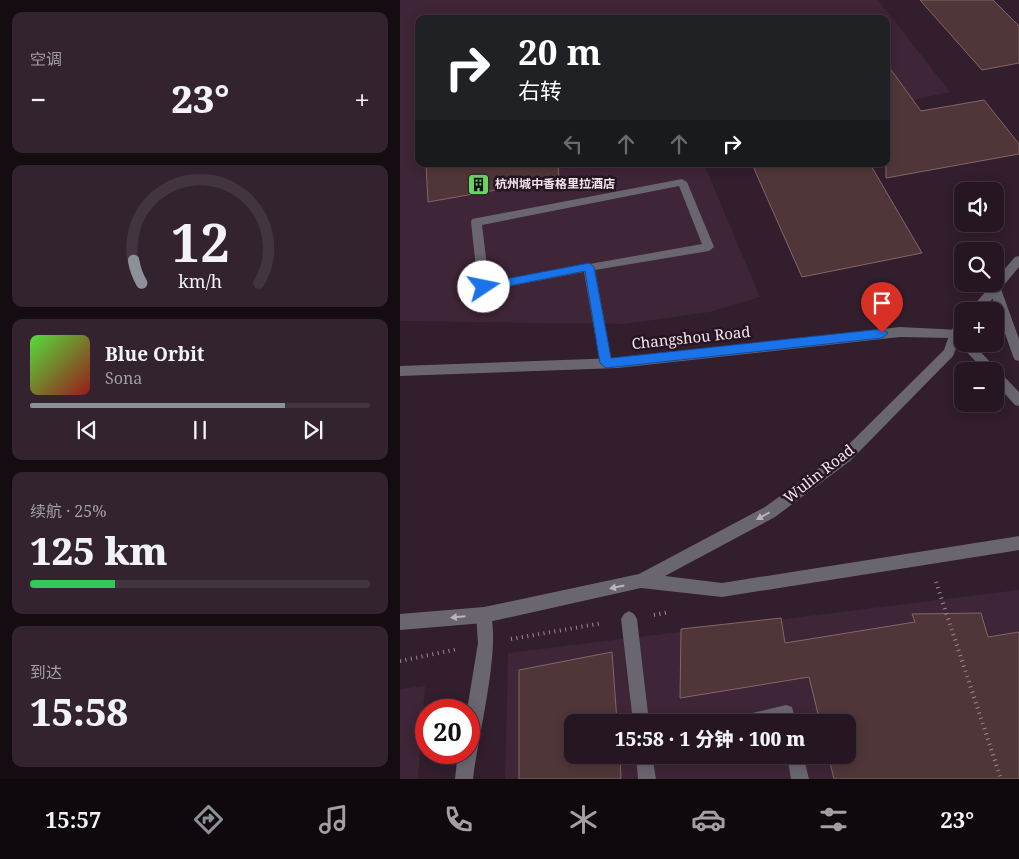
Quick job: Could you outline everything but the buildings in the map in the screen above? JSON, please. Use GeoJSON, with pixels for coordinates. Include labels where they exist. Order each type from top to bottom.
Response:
{"type":"FeatureCollection","features":[{"type":"Feature","properties":{"kind":"street"},"geometry":{"type":"LineString","coordinates":[[682,182],[709,247],[589,267],[484,287],[476,222],[682,182]]}},
{"type":"Feature","properties":{"kind":"street"},"geometry":{"type":"LineString","coordinates":[[1004,278],[1019,260]]}},
{"type":"Feature","properties":{"kind":"street"},"geometry":{"type":"LineString","coordinates":[[589,267],[606,363]]}},
{"type":"Feature","properties":{"kind":"street"},"geometry":{"type":"LineString","coordinates":[[983,302],[992,292]]}},
{"type":"Feature","properties":{"kind":"street"},"geometry":{"type":"LineString","coordinates":[[996,292],[1019,356]]}},
{"type":"Feature","properties":{"kind":"street","name":"Changshou Road"},"geometry":{"type":"LineString","coordinates":[[400,371],[606,363],[900,332],[954,333]]}},
{"type":"Feature","properties":{"kind":"street","name":"Wulin Road"},"geometry":{"type":"LineString","coordinates":[[400,622],[484,615],[641,582],[770,512],[845,457],[949,353],[954,344]]}},
{"type":"Feature","properties":{"kind":"street"},"geometry":{"type":"LineString","coordinates":[[974,352],[984,362]]}},
{"type":"Feature","properties":{"kind":"street"},"geometry":{"type":"LineString","coordinates":[[1004,384],[1019,402]]}},
{"type":"Feature","properties":{"kind":"street","name":"Wulin Road"},"geometry":{"type":"LineString","coordinates":[[641,582],[722,590],[1019,544]]}},
{"type":"Feature","properties":{"kind":"street"},"geometry":{"type":"LineString","coordinates":[[477,699],[486,643],[484,615]]}},
{"type":"Feature","properties":{"kind":"street"},"geometry":{"type":"LineString","coordinates":[[629,618],[640,714]]}},
{"type":"Feature","properties":{"kind":"street"},"geometry":{"type":"LineString","coordinates":[[464,779],[466,764]]}},
{"type":"Feature","properties":{"kind":"street"},"geometry":{"type":"LineString","coordinates":[[645,764],[646,779]]}},
{"type":"Feature","properties":{"kind":"street"},"geometry":{"type":"LineString","coordinates":[[797,764],[800,779]]}},
{"type":"Feature","properties":{"kind":"path"},"geometry":{"type":"LineString","coordinates":[[928,558],[1001,779]]}},
{"type":"Feature","properties":{"kind":"shaded area"},"geometry":{"type":"Polygon","coordinates":[[[400,0],[878,0],[890,15],[415,15],[415,167],[705,167],[760,297],[710,312],[625,324],[400,321],[400,0]]]}},
{"type":"Feature","properties":{"kind":"shaded area"},"geometry":{"type":"Polygon","coordinates":[[[890,15],[950,92],[890,105],[890,15]]]}},
{"type":"Feature","properties":{"kind":"shaded area"},"geometry":{"type":"Polygon","coordinates":[[[1019,590],[1019,779],[505,779],[508,653],[1019,590]]]}},
{"type":"Feature","properties":{"kind":"shaded area"},"geometry":{"type":"Polygon","coordinates":[[[425,686],[424,699],[415,699],[415,764],[419,764],[418,779],[400,779],[400,689],[425,686]]]}},
{"type":"Feature","properties":{"kind":"place","name":"杭州城中香格里拉酒店"},"geometry":{"type":"Point","coordinates":[479,184]}},
{"type":"Feature","properties":{"kind":"route"},"geometry":{"type":"LineString","coordinates":[[484,287],[589,267],[606,363],[714,353],[882,333]]}}]}
